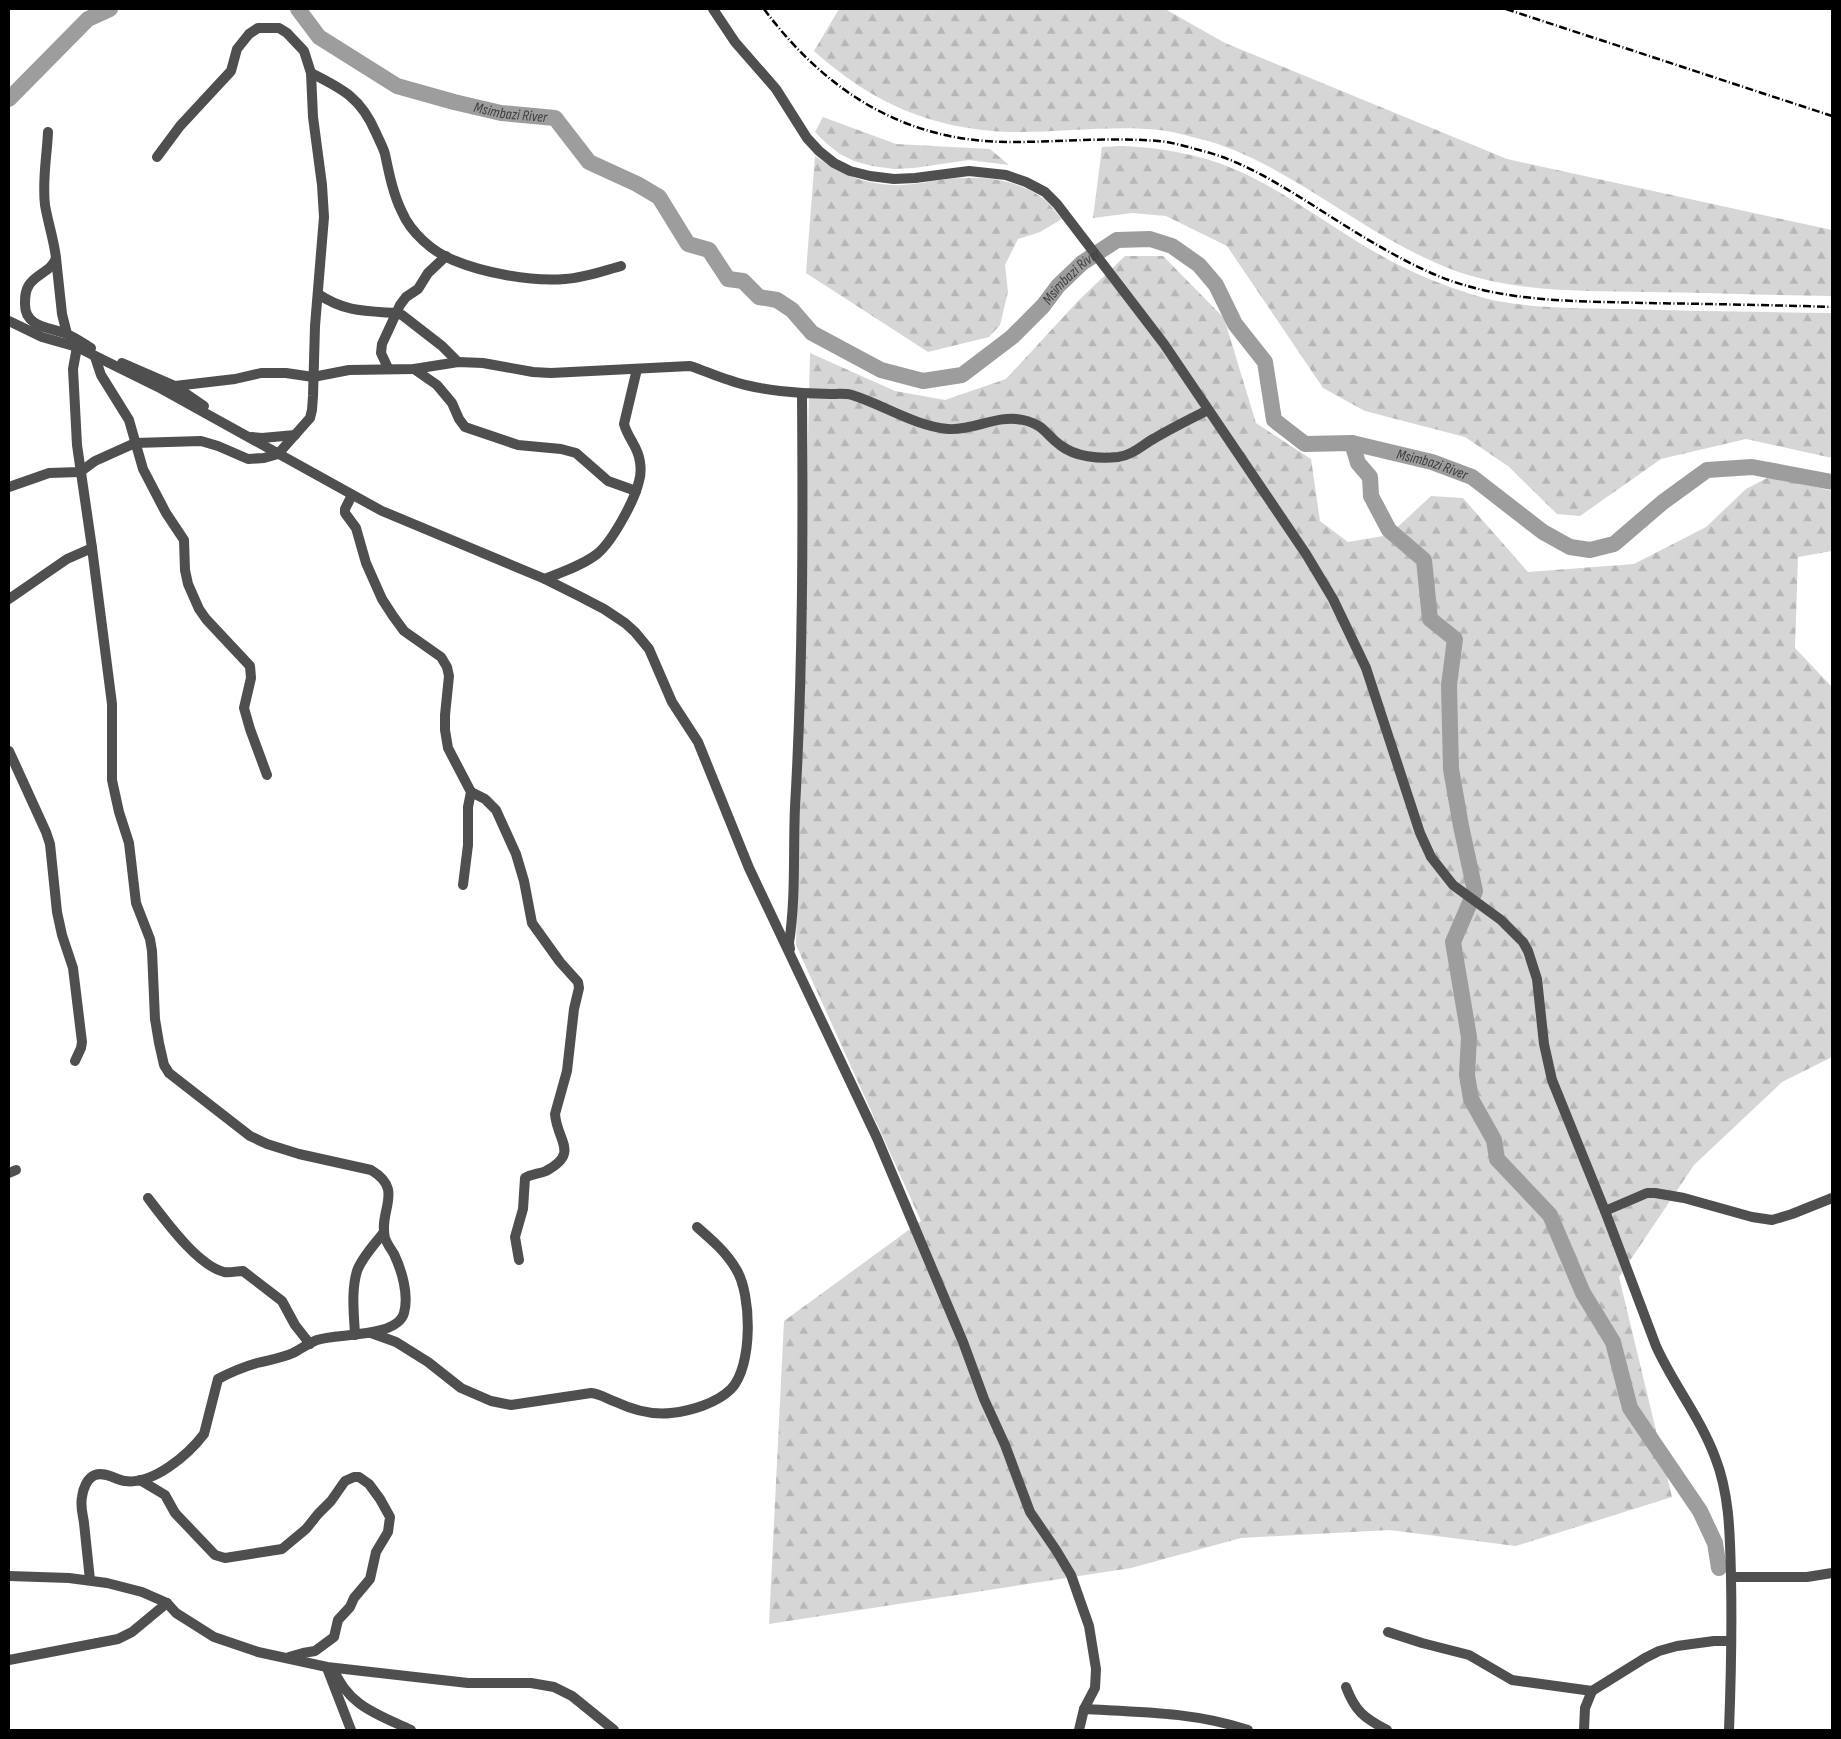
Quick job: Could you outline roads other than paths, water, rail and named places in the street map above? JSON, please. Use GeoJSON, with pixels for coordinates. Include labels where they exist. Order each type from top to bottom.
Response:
{"type":"FeatureCollection","features":[{"type":"Feature","properties":{"kind":"street"},"geometry":{"type":"LineString","coordinates":[[713,9],[735,42],[776,89],[807,138],[834,163],[850,171],[894,179],[969,171],[1006,176],[1026,182],[1045,192],[1109,270],[1164,344],[1306,554],[1333,599],[1366,668],[1420,833],[1430,857],[1453,885],[1486,908],[1514,932],[1528,951],[1537,978],[1544,1044],[1552,1080],[1605,1211],[1656,1346],[1665,1365],[1703,1429],[1720,1469],[1727,1506],[1730,1539],[1731,1641],[1729,1730]]}},
{"type":"Feature","properties":{"kind":"street"},"geometry":{"type":"LineString","coordinates":[[9,488],[49,473],[80,472],[95,461],[136,443],[201,441],[248,459],[256,460],[278,454],[310,418],[312,410],[314,326],[324,217],[322,185],[313,117],[311,73],[304,51],[287,33],[279,28],[258,28],[249,34],[237,49],[231,71],[180,126],[157,157]]}},
{"type":"Feature","properties":{"kind":"street"},"geometry":{"type":"LineString","coordinates":[[311,73],[344,91],[361,105],[383,148],[402,212],[413,231],[446,256],[453,260],[496,272],[545,280],[587,276],[621,266]]}},
{"type":"Feature","properties":{"kind":"street"},"geometry":{"type":"LineString","coordinates":[[48,132],[44,178],[45,205],[56,258],[62,314],[67,334]]}},
{"type":"Feature","properties":{"kind":"street"},"geometry":{"type":"LineString","coordinates":[[388,368],[381,353],[382,344],[396,313],[403,300],[418,289],[428,273],[446,256]]}},
{"type":"Feature","properties":{"kind":"street"},"geometry":{"type":"LineString","coordinates":[[56,258],[50,268],[30,284],[25,292],[24,306],[27,316],[33,322],[67,334],[108,357],[175,386],[230,425],[251,437],[295,435]]}},
{"type":"Feature","properties":{"kind":"street"},"geometry":{"type":"LineString","coordinates":[[318,294],[331,303],[346,309],[396,313],[406,318],[442,346],[458,362]]}},
{"type":"Feature","properties":{"kind":"street"},"geometry":{"type":"LineString","coordinates":[[9,321],[42,337],[77,348],[158,387],[352,495],[426,529],[545,579],[604,609],[635,632],[649,649],[672,702],[698,742],[749,868],[880,1145],[963,1342],[984,1399],[1005,1444],[1030,1512],[1064,1562],[1081,1602],[1089,1626],[1096,1669],[1095,1688],[1084,1709],[1079,1730]]}},
{"type":"Feature","properties":{"kind":"street"},"geometry":{"type":"LineString","coordinates":[[77,348],[73,369],[80,472],[92,548],[112,704],[112,780],[130,843],[136,903],[150,939],[158,1043],[164,1065],[169,1073],[250,1136],[284,1150],[371,1170],[381,1176],[389,1192],[384,1232],[404,1283],[404,1314],[400,1321],[394,1325],[368,1333],[328,1337],[294,1353],[238,1369],[218,1379],[204,1434],[188,1451],[162,1472],[140,1480],[124,1481],[111,1476],[96,1474],[88,1480],[82,1495],[81,1505],[90,1580]]}},
{"type":"Feature","properties":{"kind":"street"},"geometry":{"type":"LineString","coordinates":[[95,356],[101,375],[129,420],[143,469],[166,513],[184,540],[185,570],[188,584],[199,610],[206,620],[250,666],[251,678],[244,708],[267,775]]}},
{"type":"Feature","properties":{"kind":"street"},"geometry":{"type":"LineString","coordinates":[[175,386],[235,379],[261,373],[286,373],[313,377],[349,370],[414,369],[458,362],[533,372],[690,366],[708,371],[728,380],[756,387],[802,393],[850,394],[929,426],[964,429],[999,420],[1022,420],[1039,426],[1070,452],[1099,457],[1119,457],[1135,452],[1154,438],[1208,410]]}},
{"type":"Feature","properties":{"kind":"street"},"geometry":{"type":"LineString","coordinates":[[414,369],[437,385],[452,403],[465,427],[518,445],[561,449],[576,454],[608,481],[636,491]]}},
{"type":"Feature","properties":{"kind":"street"},"geometry":{"type":"LineString","coordinates":[[545,579],[595,555],[606,546],[614,535],[636,491],[641,472],[638,452],[636,445],[626,432],[624,424],[637,369]]}},
{"type":"Feature","properties":{"kind":"street"},"geometry":{"type":"LineString","coordinates":[[791,955],[789,943],[795,865],[802,562],[802,393]]}},
{"type":"Feature","properties":{"kind":"street"},"geometry":{"type":"LineString","coordinates":[[352,495],[345,513],[356,528],[366,563],[382,599],[404,631],[441,657],[447,667],[449,676],[444,715],[445,730],[451,754],[471,792],[485,800],[496,810],[516,854],[524,881],[532,923],[560,962],[574,976],[579,988],[574,1009],[567,1071],[555,1114],[566,1150],[564,1158],[558,1164],[542,1173],[524,1178],[523,1209],[514,1237],[519,1260]]}},
{"type":"Feature","properties":{"kind":"street"},"geometry":{"type":"LineString","coordinates":[[9,599],[67,559],[92,548]]}},
{"type":"Feature","properties":{"kind":"street"},"geometry":{"type":"LineString","coordinates":[[9,751],[50,844],[57,912],[62,935],[73,968],[82,1042],[75,1061]]}},
{"type":"Feature","properties":{"kind":"street"},"geometry":{"type":"LineString","coordinates":[[463,885],[468,845],[468,807],[471,792]]}},
{"type":"Feature","properties":{"kind":"street"},"geometry":{"type":"LineString","coordinates":[[1605,1211],[1647,1193],[1655,1193],[1691,1200],[1752,1218],[1772,1220],[1832,1198]]}},
{"type":"Feature","properties":{"kind":"street"},"geometry":{"type":"LineString","coordinates":[[148,1198],[180,1238],[208,1264],[226,1272],[243,1271],[282,1301],[294,1325],[310,1344]]}},
{"type":"Feature","properties":{"kind":"street"},"geometry":{"type":"LineString","coordinates":[[368,1333],[387,1337],[396,1342],[428,1362],[461,1388],[491,1402],[511,1405],[591,1393],[599,1394],[629,1407],[658,1414],[686,1410],[719,1398],[730,1390],[741,1374],[747,1342],[748,1319],[745,1297],[738,1271],[726,1254],[697,1228]]}},
{"type":"Feature","properties":{"kind":"street"},"geometry":{"type":"LineString","coordinates":[[355,1335],[354,1304],[358,1270],[363,1260],[384,1232]]}},
{"type":"Feature","properties":{"kind":"street"},"geometry":{"type":"LineString","coordinates":[[140,1480],[165,1495],[175,1513],[215,1555],[225,1558],[279,1550],[306,1529],[331,1501],[345,1481],[359,1477],[369,1484],[389,1514],[390,1522],[388,1532],[376,1552],[368,1583],[354,1598],[350,1608],[338,1620],[334,1637],[315,1652],[304,1652],[287,1658]]}},
{"type":"Feature","properties":{"kind":"street"},"geometry":{"type":"LineString","coordinates":[[1731,1577],[1807,1577],[1832,1573]]}},
{"type":"Feature","properties":{"kind":"street"},"geometry":{"type":"LineString","coordinates":[[9,1576],[90,1580],[142,1592],[167,1603],[176,1614],[214,1637],[258,1652],[330,1668],[468,1683],[542,1684],[554,1687],[572,1696],[614,1730]]}},
{"type":"Feature","properties":{"kind":"street"},"geometry":{"type":"LineString","coordinates":[[9,1660],[118,1639],[132,1632],[167,1603]]}},
{"type":"Feature","properties":{"kind":"street"},"geometry":{"type":"LineString","coordinates":[[1388,1632],[1422,1643],[1469,1654],[1512,1680],[1592,1691]]}},
{"type":"Feature","properties":{"kind":"street"},"geometry":{"type":"LineString","coordinates":[[1584,1730],[1585,1708],[1592,1691],[1646,1658],[1659,1651],[1697,1642],[1731,1641]]}},
{"type":"Feature","properties":{"kind":"street"},"geometry":{"type":"LineString","coordinates":[[330,1668],[351,1730]]}},
{"type":"Feature","properties":{"kind":"street"},"geometry":{"type":"LineString","coordinates":[[330,1668],[343,1687],[358,1703],[374,1713],[411,1730]]}},
{"type":"Feature","properties":{"kind":"street"},"geometry":{"type":"LineString","coordinates":[[1346,1686],[1360,1714],[1367,1720],[1387,1730]]}},
{"type":"Feature","properties":{"kind":"street"},"geometry":{"type":"LineString","coordinates":[[1084,1709],[1169,1714],[1209,1719],[1230,1727],[1248,1730]]}},
{"type":"Feature","properties":{"kind":"waterway","name":"Msimbazi River"},"geometry":{"type":"LineString","coordinates":[[9,99],[88,19],[110,9]]}},
{"type":"Feature","properties":{"kind":"waterway","name":"Msimbazi River"},"geometry":{"type":"LineString","coordinates":[[298,9],[319,37],[397,86],[501,113],[555,118],[589,162],[637,184],[659,197],[688,244],[709,250],[728,279],[743,281],[759,297],[777,300],[792,310],[812,333],[881,370],[923,381],[962,375],[1012,337],[1043,306],[1058,286],[1082,263],[1117,240],[1150,239],[1172,246],[1199,265],[1216,285],[1235,324],[1265,362],[1274,420],[1305,444],[1352,443],[1432,462],[1472,477],[1543,532],[1570,547],[1590,550],[1614,544],[1663,502],[1707,470],[1752,467],[1832,482]]}},
{"type":"Feature","properties":{"kind":"waterway"},"geometry":{"type":"LineString","coordinates":[[1352,443],[1358,463],[1370,477],[1371,496],[1389,530],[1424,560],[1430,619],[1455,639],[1449,685],[1451,769],[1475,891],[1453,942],[1469,1037],[1467,1075],[1471,1099],[1494,1140],[1497,1159],[1550,1215],[1583,1293],[1613,1342],[1630,1408],[1700,1511],[1715,1543],[1719,1568]]}},
{"type":"Feature","properties":{"kind":"railway"},"geometry":{"type":"LineString","coordinates":[[764,9],[788,39],[814,65],[842,88],[872,107],[904,122],[938,133],[974,140],[1013,142],[1158,141],[1169,142],[1217,155],[1259,173],[1355,232],[1415,266],[1457,283],[1510,295],[1565,301],[1832,307]]}},
{"type":"Feature","properties":{"kind":"railway"},"geometry":{"type":"LineString","coordinates":[[1506,9],[1832,116]]}}]}
